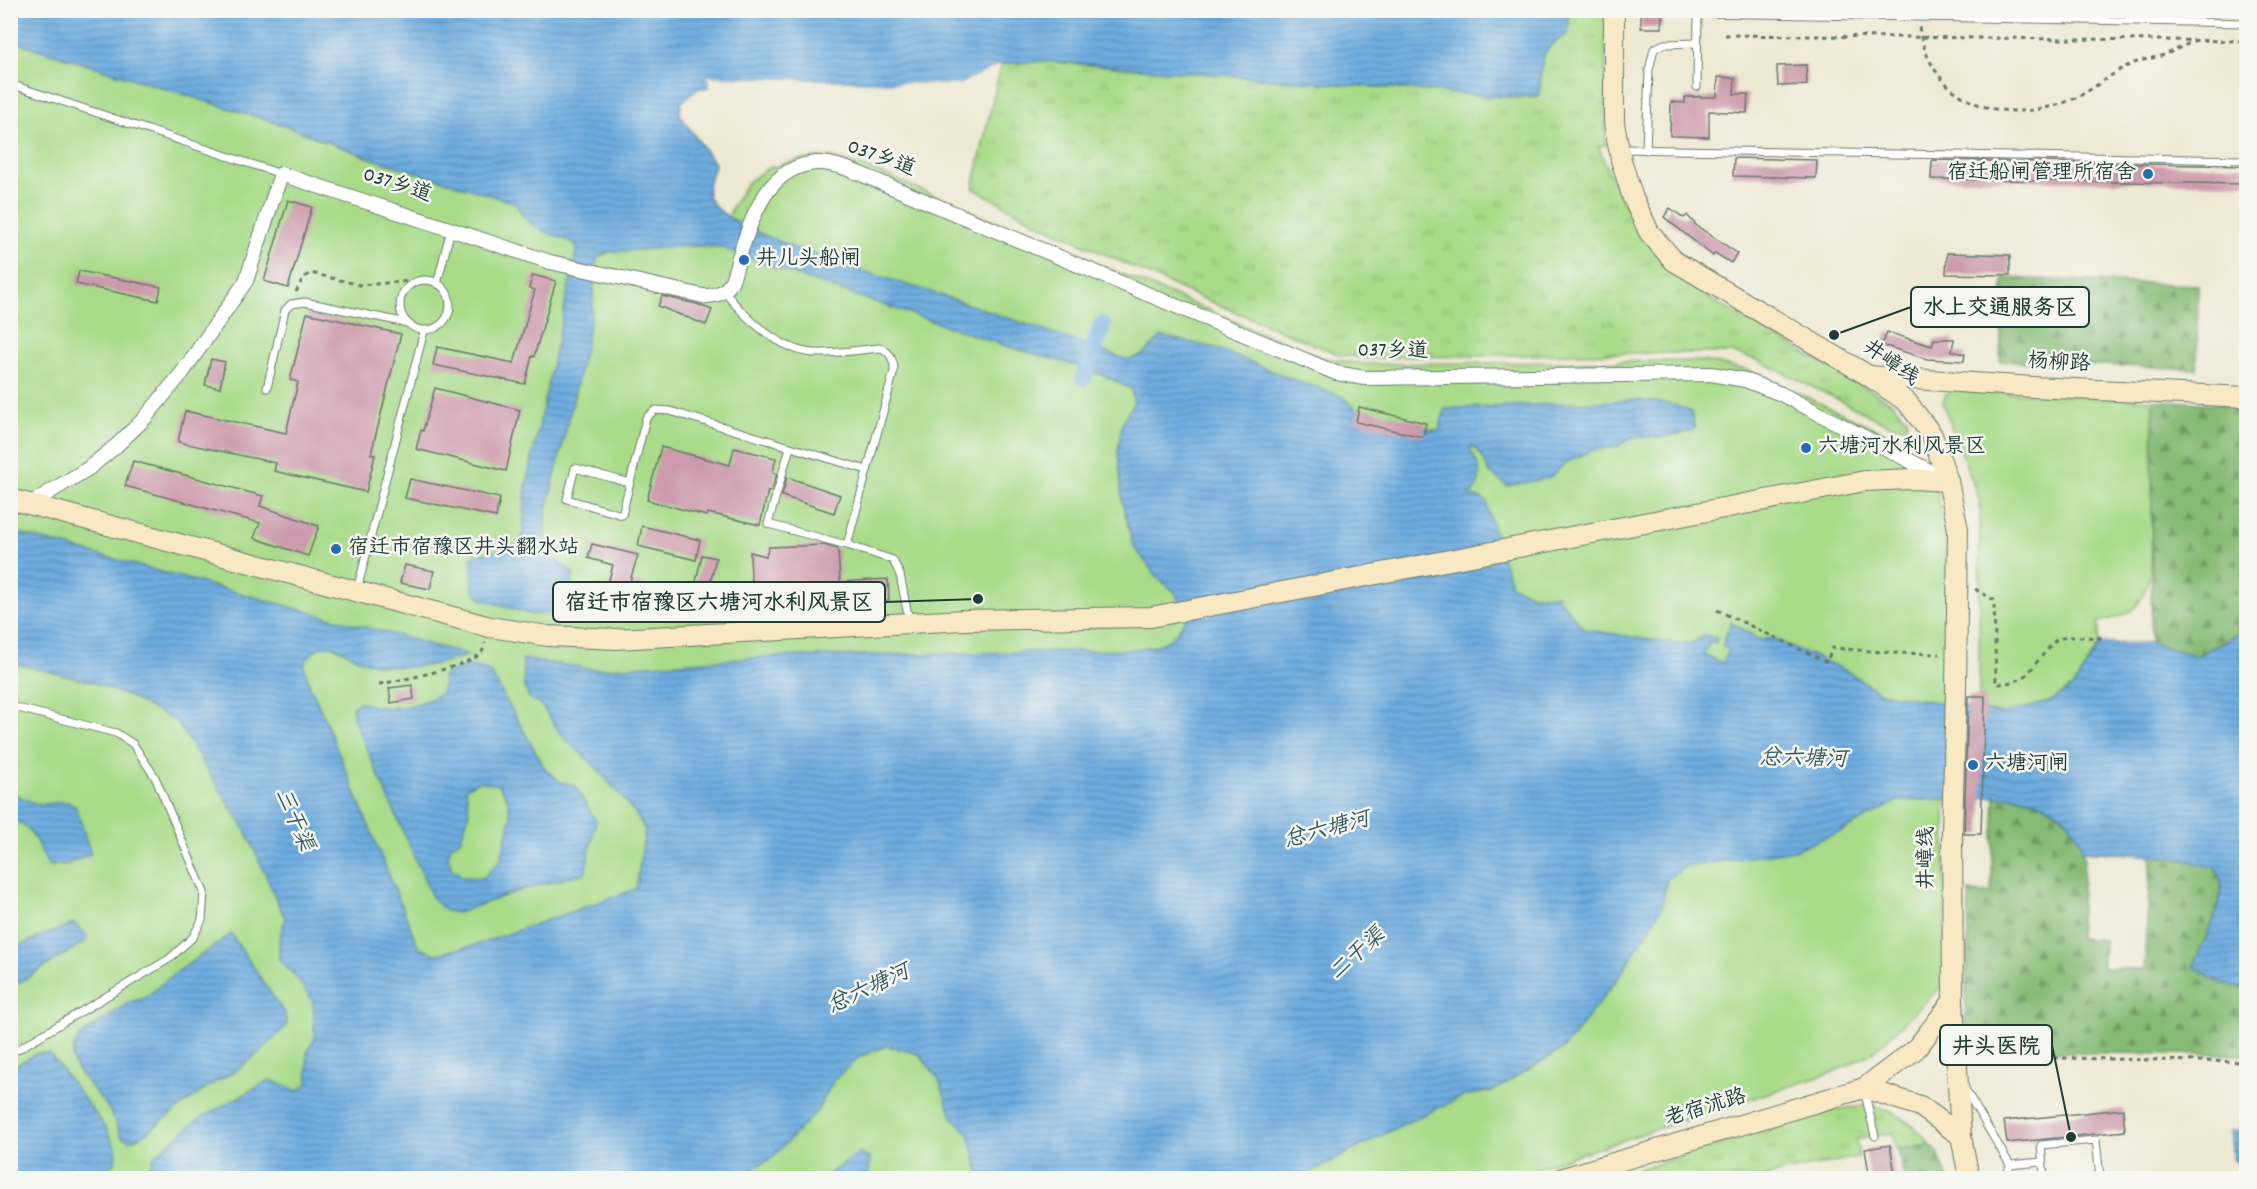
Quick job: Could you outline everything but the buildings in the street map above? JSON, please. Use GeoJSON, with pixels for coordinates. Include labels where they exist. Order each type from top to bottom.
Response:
{"type":"FeatureCollection","features":[{"type":"Feature","properties":{"kind":"street","name":"井嶂线"},"geometry":{"type":"LineString","coordinates":[[1614,10],[1614,123],[1633,198],[1648,232],[1674,261],[1869,376],[1907,402],[1932,435],[1948,481],[1958,529],[1952,832],[1953,1001],[1962,1136],[1969,1179]]}},
{"type":"Feature","properties":{"kind":"street","name":"037乡道"},"geometry":{"type":"LineString","coordinates":[[281,174],[569,267],[703,296],[714,296],[730,286],[759,202],[770,187],[800,166],[817,163],[829,165],[882,183],[1336,373],[1364,378],[1711,374],[1745,380],[1781,394],[1948,481]]}},
{"type":"Feature","properties":{"kind":"street"},"geometry":{"type":"LineString","coordinates":[[30,504],[89,468],[116,446],[157,404],[182,374],[246,281],[281,174]]}},
{"type":"Feature","properties":{"kind":"street","name":"杨柳路"},"geometry":{"type":"LineString","coordinates":[[1869,376],[2033,387],[2247,397]]}},
{"type":"Feature","properties":{"kind":"street"},"geometry":{"type":"LineString","coordinates":[[10,498],[490,627],[548,636],[616,639],[910,623],[1151,617],[1865,481],[1911,479],[1948,481]]}},
{"type":"Feature","properties":{"kind":"street","name":"老宿沭路"},"geometry":{"type":"LineString","coordinates":[[1563,1179],[1606,1172],[1864,1088],[1916,1049],[1953,1001]]}},
{"type":"Feature","properties":{"kind":"street"},"geometry":{"type":"LineString","coordinates":[[1864,1088],[1920,1106],[1962,1136]]}},
{"type":"Feature","properties":{"kind":"lane"},"geometry":{"type":"LineString","coordinates":[[1696,87],[1698,13],[2247,23]]}},
{"type":"Feature","properties":{"kind":"lane"},"geometry":{"type":"LineString","coordinates":[[1646,150],[1649,70],[1654,49],[1664,44],[1697,44]]}},
{"type":"Feature","properties":{"kind":"lane"},"geometry":{"type":"LineString","coordinates":[[10,84],[281,174]]}},
{"type":"Feature","properties":{"kind":"lane"},"geometry":{"type":"LineString","coordinates":[[1619,149],[2247,160]]}},
{"type":"Feature","properties":{"kind":"lane"},"geometry":{"type":"LineString","coordinates":[[437,284],[451,230]]}},
{"type":"Feature","properties":{"kind":"lane"},"geometry":{"type":"LineString","coordinates":[[425,280],[437,284],[447,292],[450,309],[447,319],[441,325],[424,331],[411,327],[399,309],[403,292],[409,285],[425,280]]}},
{"type":"Feature","properties":{"kind":"lane"},"geometry":{"type":"LineString","coordinates":[[724,291],[751,321],[786,344],[812,353],[880,348],[888,353],[892,360],[894,371],[847,545]]}},
{"type":"Feature","properties":{"kind":"lane"},"geometry":{"type":"LineString","coordinates":[[267,388],[285,310],[291,304],[305,302],[407,323]]}},
{"type":"Feature","properties":{"kind":"lane"},"geometry":{"type":"LineString","coordinates":[[357,590],[424,331]]}},
{"type":"Feature","properties":{"kind":"lane"},"geometry":{"type":"LineString","coordinates":[[630,483],[575,468],[567,499],[622,514],[630,483],[646,418],[655,411],[670,411],[867,470]]}},
{"type":"Feature","properties":{"kind":"lane"},"geometry":{"type":"LineString","coordinates":[[790,447],[768,524],[847,545],[892,560],[900,574],[910,623]]}},
{"type":"Feature","properties":{"kind":"lane"},"geometry":{"type":"LineString","coordinates":[[10,706],[117,733],[133,744],[155,777],[204,892],[202,920],[193,937],[169,959],[10,1054]]}},
{"type":"Feature","properties":{"kind":"lane"},"geometry":{"type":"LineString","coordinates":[[1958,1077],[2010,1165],[2006,1179]]}},
{"type":"Feature","properties":{"kind":"lane"},"geometry":{"type":"LineString","coordinates":[[1864,1088],[1875,1136]]}},
{"type":"Feature","properties":{"kind":"lane"},"geometry":{"type":"LineString","coordinates":[[2044,1179],[2041,1145],[2096,1140],[2100,1179]]}},
{"type":"Feature","properties":{"kind":"lane"},"geometry":{"type":"LineString","coordinates":[[2010,1165],[2042,1162]]}},
{"type":"Feature","properties":{"kind":"path"},"geometry":{"type":"LineString","coordinates":[[1917,17],[1920,37],[1928,58],[1941,78],[1959,96],[1980,106],[2002,111],[2027,112],[2073,100],[2135,62],[2173,51],[2196,40]]}},
{"type":"Feature","properties":{"kind":"path"},"geometry":{"type":"LineString","coordinates":[[1725,35],[2247,41]]}},
{"type":"Feature","properties":{"kind":"path"},"geometry":{"type":"LineString","coordinates":[[291,304],[303,278],[311,273],[360,285],[425,280]]}},
{"type":"Feature","properties":{"kind":"path"},"geometry":{"type":"LineString","coordinates":[[1957,579],[1994,600],[1996,684],[2011,684],[2027,676],[2056,640],[2106,638]]}},
{"type":"Feature","properties":{"kind":"path"},"geometry":{"type":"LineString","coordinates":[[1718,610],[1827,662],[1832,648],[1895,653],[1957,654]]}},
{"type":"Feature","properties":{"kind":"path"},"geometry":{"type":"LineString","coordinates":[[379,684],[415,679],[477,656],[483,651],[490,627]]}},
{"type":"Feature","properties":{"kind":"path"},"geometry":{"type":"LineString","coordinates":[[1956,1056],[2247,1062]]}},
{"type":"Feature","properties":{"kind":"green space"},"geometry":{"type":"Polygon","coordinates":[[[1569,11],[1606,11],[1606,145],[1598,146],[1629,212],[1656,250],[1672,268],[1710,299],[1893,403],[1907,419],[1906,427],[1889,425],[1758,360],[1732,353],[1368,358],[1340,355],[1185,291],[1037,223],[973,188],[1001,64],[1042,61],[1505,97],[1539,96],[1541,67],[1545,52],[1557,40],[1568,34],[1569,11]]]}},
{"type":"Feature","properties":{"kind":"green space"},"geometry":{"type":"Polygon","coordinates":[[[10,39],[283,125],[368,157],[516,203],[720,247],[732,207],[747,183],[766,169],[797,160],[829,156],[878,172],[1322,358],[1364,364],[1704,361],[1747,370],[1896,438],[1914,449],[1937,493],[1946,527],[1945,983],[1872,1053],[1834,1072],[1548,1164],[1512,1178],[11,1178],[10,39]]]}},
{"type":"Feature","properties":{"kind":"green space"},"geometry":{"type":"Polygon","coordinates":[[[2003,278],[2198,285],[2197,369],[2000,361],[2003,278]]]}},
{"type":"Feature","properties":{"kind":"green space"},"geometry":{"type":"Polygon","coordinates":[[[1954,390],[2153,400],[2151,572],[2144,594],[2135,607],[2128,612],[2098,622],[2100,644],[2073,687],[2049,702],[2004,714],[1979,710],[1980,502],[1943,404],[1945,395],[1954,390]]]}},
{"type":"Feature","properties":{"kind":"green space"},"geometry":{"type":"Polygon","coordinates":[[[2153,400],[2246,406],[2244,631],[2196,656],[2151,643],[2153,400]]]}},
{"type":"Feature","properties":{"kind":"green space"},"geometry":{"type":"Polygon","coordinates":[[[1995,796],[2011,796],[2040,803],[2065,818],[2074,829],[2084,859],[2079,938],[2104,940],[2103,968],[2144,969],[2151,856],[2171,857],[2214,867],[2221,878],[2221,892],[2216,909],[2216,981],[2246,989],[2246,1055],[1964,1051],[1969,892],[1991,893],[1995,796]]]}},
{"type":"Feature","properties":{"kind":"green space"},"geometry":{"type":"Polygon","coordinates":[[[1871,1105],[1904,1119],[1930,1145],[1896,1150],[1892,1133],[1856,1139],[1859,1157],[1763,1178],[1622,1178],[1626,1173],[1834,1110],[1871,1105]]]}},
{"type":"Feature","properties":{"kind":"green space"},"geometry":{"type":"Polygon","coordinates":[[[1930,1145],[1938,1153],[1947,1178],[1904,1178],[1898,1149],[1930,1145]]]}},
{"type":"Feature","properties":{"kind":"water"},"geometry":{"type":"Polygon","coordinates":[[[2095,10],[2246,10],[2246,14],[2095,11],[2095,10]]]}},
{"type":"Feature","properties":{"kind":"water"},"geometry":{"type":"Polygon","coordinates":[[[11,11],[1569,11],[1568,34],[1550,46],[1543,59],[1539,96],[1505,97],[1042,61],[1001,64],[958,85],[708,76],[709,87],[696,89],[681,103],[680,115],[715,164],[708,194],[712,203],[727,216],[785,244],[1128,360],[1143,355],[1161,336],[1215,348],[1344,397],[1362,415],[1439,431],[1445,409],[1638,400],[1675,405],[1691,412],[1695,428],[1691,431],[1664,437],[1633,437],[1616,447],[1593,450],[1567,462],[1549,478],[1507,486],[1489,472],[1483,457],[1472,446],[1470,450],[1477,462],[1480,474],[1474,491],[1469,496],[1482,498],[1487,502],[1511,585],[1532,595],[1556,595],[1584,629],[1669,643],[1692,643],[1705,635],[1717,638],[1716,643],[1710,641],[1704,655],[1723,663],[1729,650],[1722,646],[1731,622],[1760,640],[1772,638],[1845,670],[1879,692],[2004,714],[2049,702],[2073,687],[2100,644],[2151,643],[2196,656],[2244,631],[2246,460],[2246,989],[2216,981],[2193,966],[2220,900],[2221,880],[2214,867],[2171,857],[2083,851],[2075,831],[2066,819],[2046,805],[2023,797],[1898,801],[1842,831],[1794,850],[1685,867],[1667,879],[1662,906],[1651,927],[1618,978],[1564,1048],[1493,1091],[1464,1096],[1299,1178],[981,1178],[969,1134],[952,1117],[939,1080],[919,1054],[887,1046],[859,1057],[834,1080],[817,1111],[772,1158],[737,1178],[145,1178],[155,1155],[200,1118],[270,1080],[298,1091],[308,1083],[307,1053],[315,1037],[313,1002],[298,979],[279,960],[279,940],[285,919],[246,831],[177,722],[134,699],[93,682],[11,663],[10,531],[469,655],[441,663],[402,667],[376,664],[361,660],[342,650],[323,646],[309,656],[304,665],[310,686],[419,948],[436,954],[476,945],[636,889],[645,830],[635,813],[595,766],[562,736],[541,705],[529,698],[524,686],[523,659],[593,669],[764,657],[1129,650],[1156,646],[1169,640],[1186,618],[1175,592],[1159,579],[1133,546],[1122,500],[1118,451],[1122,423],[1134,403],[1131,389],[1077,366],[1006,346],[789,273],[720,247],[693,246],[609,252],[598,257],[586,341],[546,514],[544,538],[546,550],[574,574],[563,613],[532,615],[482,599],[473,590],[471,556],[509,548],[518,543],[523,533],[526,487],[577,248],[574,243],[532,224],[520,212],[516,203],[368,157],[283,125],[11,41],[11,11]]]}},
{"type":"Feature","properties":{"kind":"water"},"geometry":{"type":"Polygon","coordinates":[[[467,665],[482,668],[491,673],[546,770],[561,782],[575,786],[596,821],[585,873],[521,890],[458,913],[446,911],[433,899],[354,720],[352,707],[360,702],[381,707],[400,707],[420,703],[440,694],[444,684],[442,677],[467,665]],[[479,781],[466,788],[469,813],[461,839],[451,846],[448,857],[452,869],[464,877],[483,878],[501,859],[511,817],[507,798],[499,785],[479,781]]]}},
{"type":"Feature","properties":{"kind":"water"},"geometry":{"type":"Polygon","coordinates":[[[10,791],[34,803],[68,802],[76,807],[91,854],[67,864],[49,866],[30,831],[18,822],[11,821],[10,791]]]}},
{"type":"Feature","properties":{"kind":"water"},"geometry":{"type":"Polygon","coordinates":[[[74,923],[86,934],[86,941],[15,985],[11,982],[11,951],[20,945],[74,923]]]}},
{"type":"Feature","properties":{"kind":"water"},"geometry":{"type":"Polygon","coordinates":[[[231,934],[285,1014],[287,1025],[260,1052],[237,1070],[212,1084],[143,1135],[130,1141],[122,1137],[107,1106],[77,1070],[72,1058],[74,1046],[81,1035],[130,1002],[146,997],[231,934]]]}},
{"type":"Feature","properties":{"kind":"water"},"geometry":{"type":"Polygon","coordinates":[[[37,1053],[50,1054],[106,1128],[116,1149],[115,1163],[95,1178],[11,1178],[11,1068],[37,1053]]]}},
{"type":"Feature","properties":{"kind":"water"},"geometry":{"type":"Polygon","coordinates":[[[2244,1130],[2246,1133],[2246,1178],[2242,1178],[2241,1166],[2233,1159],[2230,1131],[2244,1130]]]}},
{"type":"Feature","properties":{"kind":"water"},"geometry":{"type":"Polygon","coordinates":[[[859,1153],[870,1159],[869,1178],[823,1178],[859,1153]]]}},
{"type":"Feature","properties":{"kind":"pier"},"geometry":{"type":"Polygon","coordinates":[[[1001,64],[1000,68],[958,88],[711,79],[710,89],[708,76],[958,85],[1001,64]]]}},
{"type":"Feature","properties":{"kind":"waterway"},"geometry":{"type":"LineString","coordinates":[[1084,377],[1102,325]]}},
{"type":"Feature","properties":{"kind":"place","name":"宿迁船闸管理所宿舍"},"geometry":{"type":"Point","coordinates":[2148,174]}},
{"type":"Feature","properties":{"kind":"place","name":"井儿头船闸"},"geometry":{"type":"Point","coordinates":[744,260]}},
{"type":"Feature","properties":{"kind":"place","name":"水上交通服务区"},"geometry":{"type":"Point","coordinates":[1834,335]}},
{"type":"Feature","properties":{"kind":"place","name":"六塘河水利风景区"},"geometry":{"type":"Point","coordinates":[1806,448]}},
{"type":"Feature","properties":{"kind":"place","name":"宿迁市宿豫区井头翻水站"},"geometry":{"type":"Point","coordinates":[336,549]}},
{"type":"Feature","properties":{"kind":"place","name":"宿迁市宿豫区六塘河水利风景区"},"geometry":{"type":"Point","coordinates":[978,599]}},
{"type":"Feature","properties":{"kind":"place","name":"六塘河闸"},"geometry":{"type":"Point","coordinates":[1973,765]}},
{"type":"Feature","properties":{"kind":"place","name":"井头医院"},"geometry":{"type":"Point","coordinates":[2071,1137]}},
{"type":"Feature","properties":{"kind":"water label","name":"总六塘河"},"geometry":{"type":"Point","coordinates":[1803,760]}},
{"type":"Feature","properties":{"kind":"water label","name":"三干渠"},"geometry":{"type":"Point","coordinates":[293,820]}},
{"type":"Feature","properties":{"kind":"water label","name":"总六塘河"},"geometry":{"type":"Point","coordinates":[1327,831]}},
{"type":"Feature","properties":{"kind":"water label","name":"二干渠"},"geometry":{"type":"Point","coordinates":[1358,955]}},
{"type":"Feature","properties":{"kind":"water label","name":"总六塘河"},"geometry":{"type":"Point","coordinates":[869,990]}}]}
